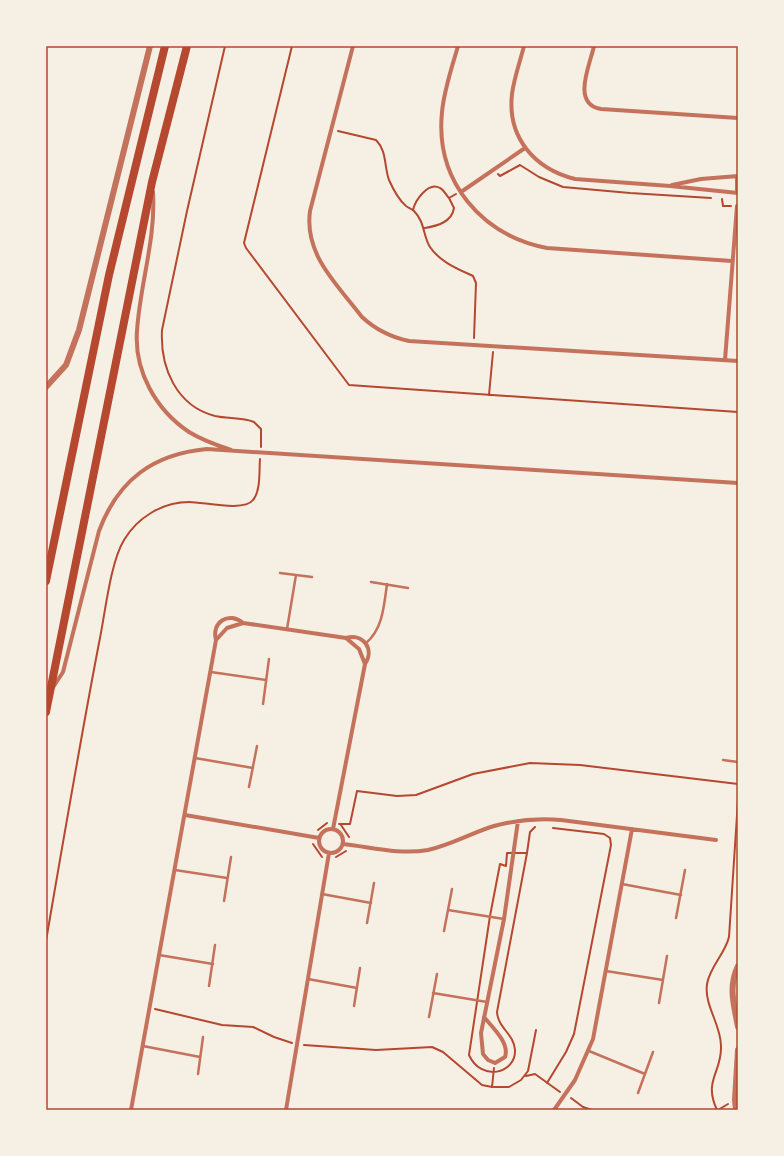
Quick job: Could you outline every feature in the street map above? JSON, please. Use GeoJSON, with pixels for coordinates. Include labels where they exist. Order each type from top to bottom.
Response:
{"type":"FeatureCollection","features":[{"type":"Feature","properties":{"kind":"main road"},"geometry":{"type":"LineString","coordinates":[[46,581],[109,275],[165,46]]}},
{"type":"Feature","properties":{"kind":"main road"},"geometry":{"type":"LineString","coordinates":[[46,712],[152,182],[187,46]]}},
{"type":"Feature","properties":{"kind":"street"},"geometry":{"type":"LineString","coordinates":[[46,388],[66,365],[79,330],[150,46]]}},
{"type":"Feature","properties":{"kind":"street"},"geometry":{"type":"LineString","coordinates":[[353,46],[309,219],[312,245],[320,261],[362,317],[379,331],[393,337],[409,341],[738,361]]}},
{"type":"Feature","properties":{"kind":"street"},"geometry":{"type":"LineString","coordinates":[[458,46],[442,110],[441,123],[447,161],[460,192],[473,208],[494,227],[533,245],[547,248],[732,261]]}},
{"type":"Feature","properties":{"kind":"street"},"geometry":{"type":"LineString","coordinates":[[524,46],[512,93],[514,122],[525,148],[541,164],[561,175],[575,179],[670,186],[737,193],[738,176],[701,179],[670,186]]}},
{"type":"Feature","properties":{"kind":"street"},"geometry":{"type":"LineString","coordinates":[[594,46],[584,88],[585,98],[591,106],[601,109],[738,118]]}},
{"type":"Feature","properties":{"kind":"street"},"geometry":{"type":"LineString","coordinates":[[460,192],[525,148]]}},
{"type":"Feature","properties":{"kind":"street"},"geometry":{"type":"LineString","coordinates":[[152,182],[152,233],[137,332],[137,344],[141,368],[150,389],[171,418],[199,438],[237,452]]}},
{"type":"Feature","properties":{"kind":"street"},"geometry":{"type":"LineString","coordinates":[[725,360],[736,206]]}},
{"type":"Feature","properties":{"kind":"street"},"geometry":{"type":"LineString","coordinates":[[50,691],[56,685],[63,672],[98,531],[112,502],[122,489],[146,468],[176,454],[207,449],[260,454],[736,483]]}},
{"type":"Feature","properties":{"kind":"street"},"geometry":{"type":"LineString","coordinates":[[131,1110],[211,672],[216,640],[216,626],[222,620],[235,618],[243,622],[287,629],[346,638],[355,637],[366,643],[369,651],[365,664],[333,829]]}},
{"type":"Feature","properties":{"kind":"street"},"geometry":{"type":"LineString","coordinates":[[216,640],[228,628],[243,622]]}},
{"type":"Feature","properties":{"kind":"street"},"geometry":{"type":"LineString","coordinates":[[346,638],[359,649],[365,664]]}},
{"type":"Feature","properties":{"kind":"street"},"geometry":{"type":"LineString","coordinates":[[185,815],[319,838]]}},
{"type":"Feature","properties":{"kind":"street"},"geometry":{"type":"LineString","coordinates":[[345,844],[393,852],[418,851],[442,846],[493,827],[518,821],[550,819],[716,840]]}},
{"type":"Feature","properties":{"kind":"street"},"geometry":{"type":"LineString","coordinates":[[484,1017],[501,1038],[505,1048],[505,1057],[494,1063],[488,1060],[482,1050],[481,1033],[484,1017],[487,1002],[504,919],[518,821]]}},
{"type":"Feature","properties":{"kind":"street"},"geometry":{"type":"LineString","coordinates":[[328,856],[321,848],[319,838],[323,832],[333,829],[340,833],[345,844]]}},
{"type":"Feature","properties":{"kind":"street"},"geometry":{"type":"LineString","coordinates":[[554,1110],[575,1080],[589,1051],[597,1025],[632,829]]}},
{"type":"Feature","properties":{"kind":"street"},"geometry":{"type":"LineString","coordinates":[[328,856],[338,852],[345,844]]}},
{"type":"Feature","properties":{"kind":"street"},"geometry":{"type":"LineString","coordinates":[[286,1110],[328,856]]}},
{"type":"Feature","properties":{"kind":"street"},"geometry":{"type":"LineString","coordinates":[[738,966],[733,983],[732,995],[738,1027]]}},
{"type":"Feature","properties":{"kind":"street"},"geometry":{"type":"LineString","coordinates":[[736,1110],[735,1100],[738,1050]]}},
{"type":"Feature","properties":{"kind":"lane"},"geometry":{"type":"LineString","coordinates":[[736,483],[738,488]]}},
{"type":"Feature","properties":{"kind":"lane"},"geometry":{"type":"LineString","coordinates":[[280,573],[312,577]]}},
{"type":"Feature","properties":{"kind":"lane"},"geometry":{"type":"LineString","coordinates":[[287,629],[296,575]]}},
{"type":"Feature","properties":{"kind":"lane"},"geometry":{"type":"LineString","coordinates":[[371,582],[408,588]]}},
{"type":"Feature","properties":{"kind":"lane"},"geometry":{"type":"LineString","coordinates":[[366,643],[374,635],[379,625],[387,584]]}},
{"type":"Feature","properties":{"kind":"lane"},"geometry":{"type":"LineString","coordinates":[[263,704],[269,659]]}},
{"type":"Feature","properties":{"kind":"lane"},"geometry":{"type":"LineString","coordinates":[[211,672],[266,680]]}},
{"type":"Feature","properties":{"kind":"lane"},"geometry":{"type":"LineString","coordinates":[[249,788],[257,746]]}},
{"type":"Feature","properties":{"kind":"lane"},"geometry":{"type":"LineString","coordinates":[[195,758],[253,768]]}},
{"type":"Feature","properties":{"kind":"lane"},"geometry":{"type":"LineString","coordinates":[[724,760],[738,762]]}},
{"type":"Feature","properties":{"kind":"lane"},"geometry":{"type":"LineString","coordinates":[[224,901],[231,857]]}},
{"type":"Feature","properties":{"kind":"lane"},"geometry":{"type":"LineString","coordinates":[[175,870],[227,878]]}},
{"type":"Feature","properties":{"kind":"lane"},"geometry":{"type":"LineString","coordinates":[[676,918],[685,870]]}},
{"type":"Feature","properties":{"kind":"lane"},"geometry":{"type":"LineString","coordinates":[[367,923],[374,883]]}},
{"type":"Feature","properties":{"kind":"lane"},"geometry":{"type":"LineString","coordinates":[[622,884],[681,894]]}},
{"type":"Feature","properties":{"kind":"lane"},"geometry":{"type":"LineString","coordinates":[[444,931],[452,889]]}},
{"type":"Feature","properties":{"kind":"lane"},"geometry":{"type":"LineString","coordinates":[[322,894],[371,903]]}},
{"type":"Feature","properties":{"kind":"lane"},"geometry":{"type":"LineString","coordinates":[[448,910],[504,919]]}},
{"type":"Feature","properties":{"kind":"lane"},"geometry":{"type":"LineString","coordinates":[[209,986],[215,945]]}},
{"type":"Feature","properties":{"kind":"lane"},"geometry":{"type":"LineString","coordinates":[[159,955],[213,964]]}},
{"type":"Feature","properties":{"kind":"lane"},"geometry":{"type":"LineString","coordinates":[[659,1003],[666,956]]}},
{"type":"Feature","properties":{"kind":"lane"},"geometry":{"type":"LineString","coordinates":[[354,1006],[360,968]]}},
{"type":"Feature","properties":{"kind":"lane"},"geometry":{"type":"LineString","coordinates":[[606,971],[662,980]]}},
{"type":"Feature","properties":{"kind":"lane"},"geometry":{"type":"LineString","coordinates":[[429,1017],[437,974]]}},
{"type":"Feature","properties":{"kind":"lane"},"geometry":{"type":"LineString","coordinates":[[308,979],[357,988]]}},
{"type":"Feature","properties":{"kind":"lane"},"geometry":{"type":"LineString","coordinates":[[433,993],[487,1002]]}},
{"type":"Feature","properties":{"kind":"lane"},"geometry":{"type":"LineString","coordinates":[[198,1074],[203,1037]]}},
{"type":"Feature","properties":{"kind":"lane"},"geometry":{"type":"LineString","coordinates":[[143,1046],[200,1057]]}},
{"type":"Feature","properties":{"kind":"lane"},"geometry":{"type":"LineString","coordinates":[[589,1051],[645,1074]]}},
{"type":"Feature","properties":{"kind":"lane"},"geometry":{"type":"LineString","coordinates":[[638,1093],[653,1052]]}},
{"type":"Feature","properties":{"kind":"path"},"geometry":{"type":"LineString","coordinates":[[46,941],[91,689],[118,551],[135,526],[159,508],[189,502],[239,506],[250,503],[256,496],[261,433],[257,424],[251,421],[213,416],[202,411],[184,398],[170,379],[165,368],[161,343],[163,324],[187,211],[226,46]]}},
{"type":"Feature","properties":{"kind":"path"},"geometry":{"type":"LineString","coordinates":[[292,46],[245,236],[246,248],[349,385],[738,412]]}},
{"type":"Feature","properties":{"kind":"path"},"geometry":{"type":"LineString","coordinates":[[331,130],[376,140],[383,149],[384,161],[389,181],[401,201],[413,210],[425,228],[430,247],[456,269],[474,276],[476,283],[474,345]]}},
{"type":"Feature","properties":{"kind":"path"},"geometry":{"type":"LineString","coordinates":[[413,210],[422,194],[436,186],[441,188],[449,198],[454,208],[450,218],[438,225],[425,228]]}},
{"type":"Feature","properties":{"kind":"path"},"geometry":{"type":"LineString","coordinates":[[449,198],[460,192]]}},
{"type":"Feature","properties":{"kind":"path"},"geometry":{"type":"LineString","coordinates":[[722,199],[723,206],[736,206]]}},
{"type":"Feature","properties":{"kind":"path"},"geometry":{"type":"LineString","coordinates":[[489,395],[494,347]]}},
{"type":"Feature","properties":{"kind":"path"},"geometry":{"type":"LineString","coordinates":[[341,825],[349,836],[345,844],[346,851],[334,858],[328,856],[321,857],[318,850],[313,845],[315,832],[328,822],[341,825],[350,824],[357,791],[397,796],[416,795],[473,774],[530,763],[580,765],[738,784]]}},
{"type":"Feature","properties":{"kind":"path"},"geometry":{"type":"LineString","coordinates":[[718,1110],[712,1100],[711,1088],[721,1054],[721,1042],[709,1006],[707,990],[709,976],[726,946],[729,936],[738,800]]}},
{"type":"Feature","properties":{"kind":"path"},"geometry":{"type":"LineString","coordinates":[[527,853],[530,832],[533,828],[539,826]]}},
{"type":"Feature","properties":{"kind":"path"},"geometry":{"type":"LineString","coordinates":[[546,827],[604,834],[610,838],[611,845],[574,1034],[566,1052],[547,1083]]}},
{"type":"Feature","properties":{"kind":"path"},"geometry":{"type":"LineString","coordinates":[[150,1008],[222,1025],[253,1027],[278,1039],[297,1044],[328,1048],[376,1050],[432,1047],[443,1052],[482,1085],[492,1087],[509,1087],[521,1080],[528,1071],[536,1030]]}},
{"type":"Feature","properties":{"kind":"path"},"geometry":{"type":"LineString","coordinates":[[492,1087],[494,1063]]}}]}
